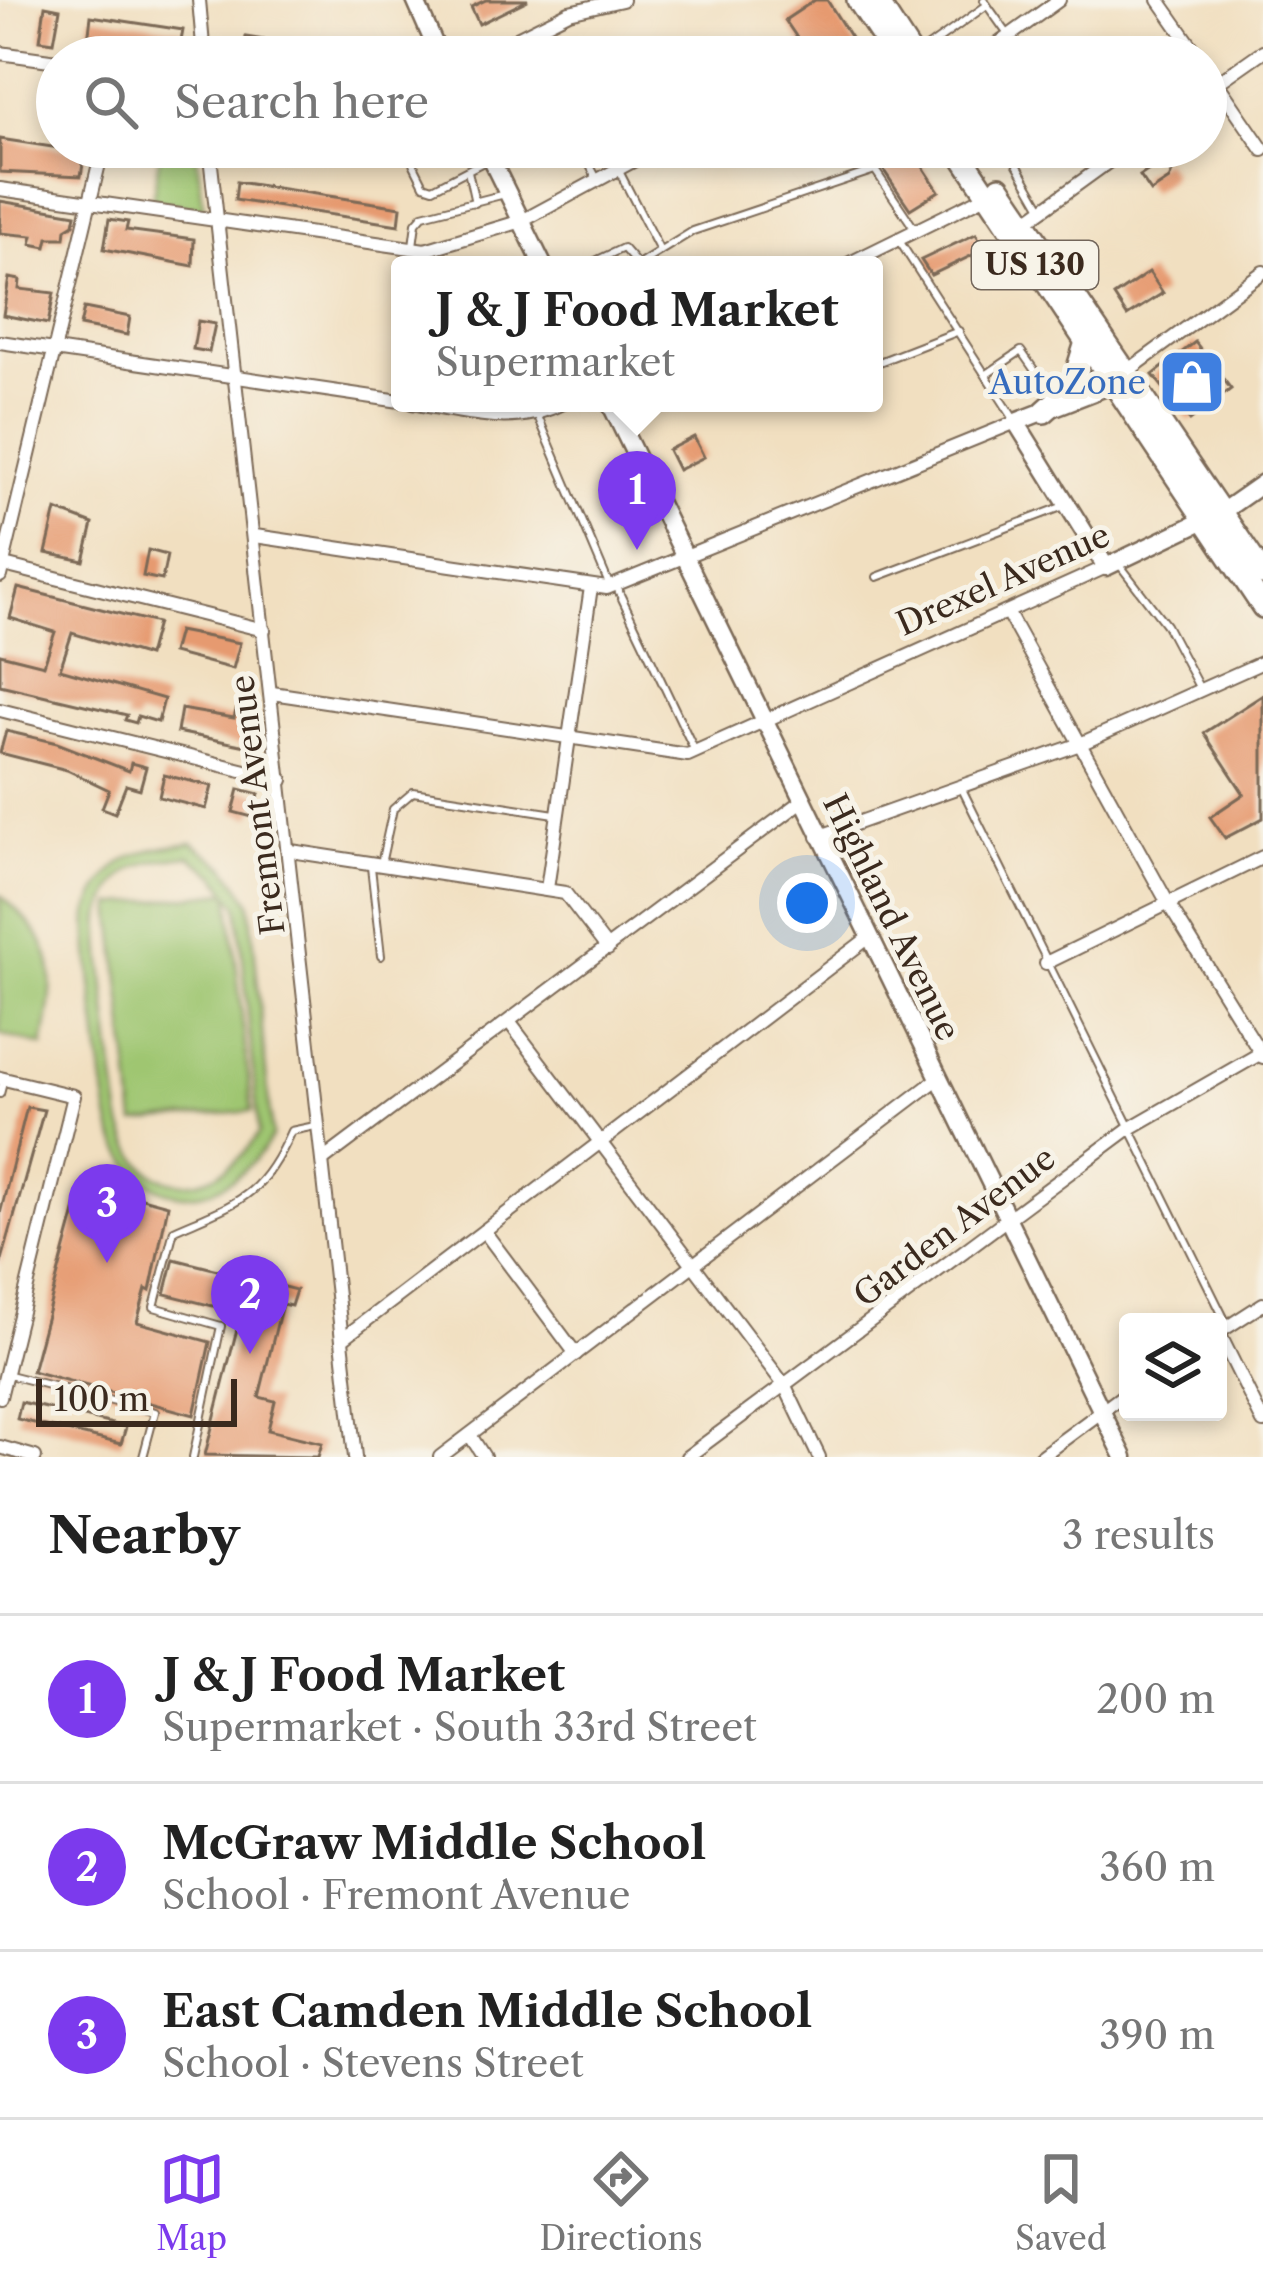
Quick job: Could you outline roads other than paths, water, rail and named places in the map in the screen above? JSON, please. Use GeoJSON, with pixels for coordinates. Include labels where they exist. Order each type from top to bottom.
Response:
{"type":"FeatureCollection","features":[{"type":"Feature","properties":{"kind":"highway"},"geometry":{"type":"LineString","coordinates":[[858,0],[882,36]]}},
{"type":"Feature","properties":{"kind":"highway"},"geometry":{"type":"LineString","coordinates":[[876,0],[900,36]]}},
{"type":"Feature","properties":{"kind":"highway","name":"US 130"},"geometry":{"type":"LineString","coordinates":[[974,168],[995,193],[1034,216],[1120,379],[1214,516],[1263,574]]}},
{"type":"Feature","properties":{"kind":"highway","name":"US 130"},"geometry":{"type":"LineString","coordinates":[[983,168],[1086,342],[1120,379]]}},
{"type":"Feature","properties":{"kind":"highway"},"geometry":{"type":"LineString","coordinates":[[1050,406],[1078,377],[1086,342]]}},
{"type":"Feature","properties":{"kind":"highway","name":"US 130"},"geometry":{"type":"LineString","coordinates":[[1214,516],[1263,607]]}},
{"type":"Feature","properties":{"kind":"street"},"geometry":{"type":"LineString","coordinates":[[199,0],[202,36]]}},
{"type":"Feature","properties":{"kind":"street"},"geometry":{"type":"LineString","coordinates":[[415,0],[431,36]]}},
{"type":"Feature","properties":{"kind":"street"},"geometry":{"type":"LineString","coordinates":[[517,36],[573,5],[622,0]]}},
{"type":"Feature","properties":{"kind":"street"},"geometry":{"type":"LineString","coordinates":[[1010,36],[1059,0]]}},
{"type":"Feature","properties":{"kind":"street"},"geometry":{"type":"LineString","coordinates":[[1160,0],[1185,36]]}},
{"type":"Feature","properties":{"kind":"street"},"geometry":{"type":"LineString","coordinates":[[1227,76],[1263,51]]}},
{"type":"Feature","properties":{"kind":"street"},"geometry":{"type":"LineString","coordinates":[[0,53],[36,59]]}},
{"type":"Feature","properties":{"kind":"street"},"geometry":{"type":"LineString","coordinates":[[1227,106],[1263,150]]}},
{"type":"Feature","properties":{"kind":"street"},"geometry":{"type":"LineString","coordinates":[[100,168],[1,568],[264,630]]}},
{"type":"Feature","properties":{"kind":"street","name":"Fremont Avenue"},"geometry":{"type":"LineString","coordinates":[[212,168],[355,1457]]}},
{"type":"Feature","properties":{"kind":"street"},"geometry":{"type":"LineString","coordinates":[[496,168],[539,256]]}},
{"type":"Feature","properties":{"kind":"street"},"geometry":{"type":"LineString","coordinates":[[0,189],[413,250],[450,247],[522,221],[622,168]]}},
{"type":"Feature","properties":{"kind":"street"},"geometry":{"type":"LineString","coordinates":[[1034,216],[1100,168]]}},
{"type":"Feature","properties":{"kind":"street"},"geometry":{"type":"LineString","coordinates":[[863,256],[995,193]]}},
{"type":"Feature","properties":{"kind":"street"},"geometry":{"type":"LineString","coordinates":[[255,536],[591,587],[613,586],[1120,379],[1263,272]]}},
{"type":"Feature","properties":{"kind":"street"},"geometry":{"type":"LineString","coordinates":[[0,342],[391,400]]}},
{"type":"Feature","properties":{"kind":"street"},"geometry":{"type":"LineString","coordinates":[[464,412],[498,418],[542,412]]}},
{"type":"Feature","properties":{"kind":"street","name":"Highland Avenue"},"geometry":{"type":"LineString","coordinates":[[614,412],[1124,1457]]}},
{"type":"Feature","properties":{"kind":"street"},"geometry":{"type":"LineString","coordinates":[[1016,422],[1067,505],[1112,564]]}},
{"type":"Feature","properties":{"kind":"street","name":"Drexel Avenue"},"geometry":{"type":"LineString","coordinates":[[696,752],[1214,516],[1263,483]]}},
{"type":"Feature","properties":{"kind":"street"},"geometry":{"type":"LineString","coordinates":[[547,889],[591,587]]}},
{"type":"Feature","properties":{"kind":"street"},"geometry":{"type":"LineString","coordinates":[[1007,612],[1169,904],[1262,1054]]}},
{"type":"Feature","properties":{"kind":"street"},"geometry":{"type":"LineString","coordinates":[[818,837],[1080,744],[1263,662]]}},
{"type":"Feature","properties":{"kind":"street"},"geometry":{"type":"LineString","coordinates":[[272,693],[688,755],[696,752]]}},
{"type":"Feature","properties":{"kind":"street"},"geometry":{"type":"LineString","coordinates":[[0,710],[282,781]]}},
{"type":"Feature","properties":{"kind":"street"},"geometry":{"type":"LineString","coordinates":[[323,1160],[801,802]]}},
{"type":"Feature","properties":{"kind":"street"},"geometry":{"type":"LineString","coordinates":[[291,851],[565,893],[608,949]]}},
{"type":"Feature","properties":{"kind":"street"},"geometry":{"type":"LineString","coordinates":[[1046,963],[1263,856]]}},
{"type":"Feature","properties":{"kind":"street"},"geometry":{"type":"LineString","coordinates":[[342,1339],[868,938]]}},
{"type":"Feature","properties":{"kind":"street"},"geometry":{"type":"LineString","coordinates":[[510,1023],[785,1386],[818,1457]]}},
{"type":"Feature","properties":{"kind":"street","name":"Garden Avenue"},"geometry":{"type":"LineString","coordinates":[[687,1457],[1127,1130],[1262,1054]]}},
{"type":"Feature","properties":{"kind":"street"},"geometry":{"type":"LineString","coordinates":[[440,1457],[939,1078]]}},
{"type":"Feature","properties":{"kind":"street"},"geometry":{"type":"LineString","coordinates":[[0,1397],[74,1096],[1,1084]]}},
{"type":"Feature","properties":{"kind":"street"},"geometry":{"type":"LineString","coordinates":[[484,1232],[576,1354]]}},
{"type":"Feature","properties":{"kind":"street"},"geometry":{"type":"LineString","coordinates":[[1227,1328],[1263,1304]]}},
{"type":"Feature","properties":{"kind":"street"},"geometry":{"type":"LineString","coordinates":[[1227,1342],[1263,1421]]}},
{"type":"Feature","properties":{"kind":"street"},"geometry":{"type":"LineString","coordinates":[[1040,1457],[1119,1398]]}},
{"type":"Feature","properties":{"kind":"street"},"geometry":{"type":"LineString","coordinates":[[470,1435],[484,1457]]}},
{"type":"Feature","properties":{"kind":"street"},"geometry":{"type":"LineString","coordinates":[[0,1447],[35,1457]]}},
{"type":"Feature","properties":{"kind":"lane"},"geometry":{"type":"LineString","coordinates":[[941,36],[985,2],[1010,36]]}},
{"type":"Feature","properties":{"kind":"lane"},"geometry":{"type":"LineString","coordinates":[[416,168],[424,185],[433,188],[470,168]]}},
{"type":"Feature","properties":{"kind":"lane"},"geometry":{"type":"LineString","coordinates":[[591,168],[598,180]]}},
{"type":"Feature","properties":{"kind":"lane"},"geometry":{"type":"LineString","coordinates":[[1020,168],[1034,216]]}},
{"type":"Feature","properties":{"kind":"lane"},"geometry":{"type":"LineString","coordinates":[[468,170],[475,202]]}},
{"type":"Feature","properties":{"kind":"lane"},"geometry":{"type":"LineString","coordinates":[[618,170],[660,251]]}},
{"type":"Feature","properties":{"kind":"lane"},"geometry":{"type":"LineString","coordinates":[[652,256],[693,231],[875,170],[916,231]]}},
{"type":"Feature","properties":{"kind":"lane"},"geometry":{"type":"LineString","coordinates":[[995,193],[1025,176]]}},
{"type":"Feature","properties":{"kind":"lane"},"geometry":{"type":"LineString","coordinates":[[413,250],[416,223],[423,215],[508,193]]}},
{"type":"Feature","properties":{"kind":"lane"},"geometry":{"type":"LineString","coordinates":[[898,239],[1016,422]]}},
{"type":"Feature","properties":{"kind":"lane"},"geometry":{"type":"LineString","coordinates":[[883,361],[959,331]]}},
{"type":"Feature","properties":{"kind":"lane"},"geometry":{"type":"LineString","coordinates":[[987,374],[1021,350],[1050,406]]}},
{"type":"Feature","properties":{"kind":"lane"},"geometry":{"type":"LineString","coordinates":[[537,414],[613,586],[696,752]]}},
{"type":"Feature","properties":{"kind":"lane"},"geometry":{"type":"LineString","coordinates":[[877,577],[1067,505]]}},
{"type":"Feature","properties":{"kind":"lane"},"geometry":{"type":"LineString","coordinates":[[1112,564],[1166,625],[1200,690]]}},
{"type":"Feature","properties":{"kind":"lane"},"geometry":{"type":"LineString","coordinates":[[961,786],[1213,1313]]}},
{"type":"Feature","properties":{"kind":"lane"},"geometry":{"type":"LineString","coordinates":[[381,956],[376,864],[393,809],[413,793],[559,814]]}},
{"type":"Feature","properties":{"kind":"lane"},"geometry":{"type":"LineString","coordinates":[[193,1457],[221,1326],[154,1307],[174,1230],[226,1211],[255,1192],[291,1131],[319,1125]]}},
{"type":"Feature","properties":{"kind":"lane"},"geometry":{"type":"LineString","coordinates":[[6,1374],[155,1412],[142,1457]]}},
{"type":"Feature","properties":{"kind":"place","name":"AutoZone"},"geometry":{"type":"Point","coordinates":[1192,382]}},
{"type":"Feature","properties":{"kind":"place","name":"J & J Food Market"},"geometry":{"type":"Point","coordinates":[637,550]}},
{"type":"Feature","properties":{"kind":"place","name":"East Camden Middle School"},"geometry":{"type":"Point","coordinates":[107,1263]}},
{"type":"Feature","properties":{"kind":"place","name":"McGraw Middle School"},"geometry":{"type":"Point","coordinates":[250,1354]}}]}
